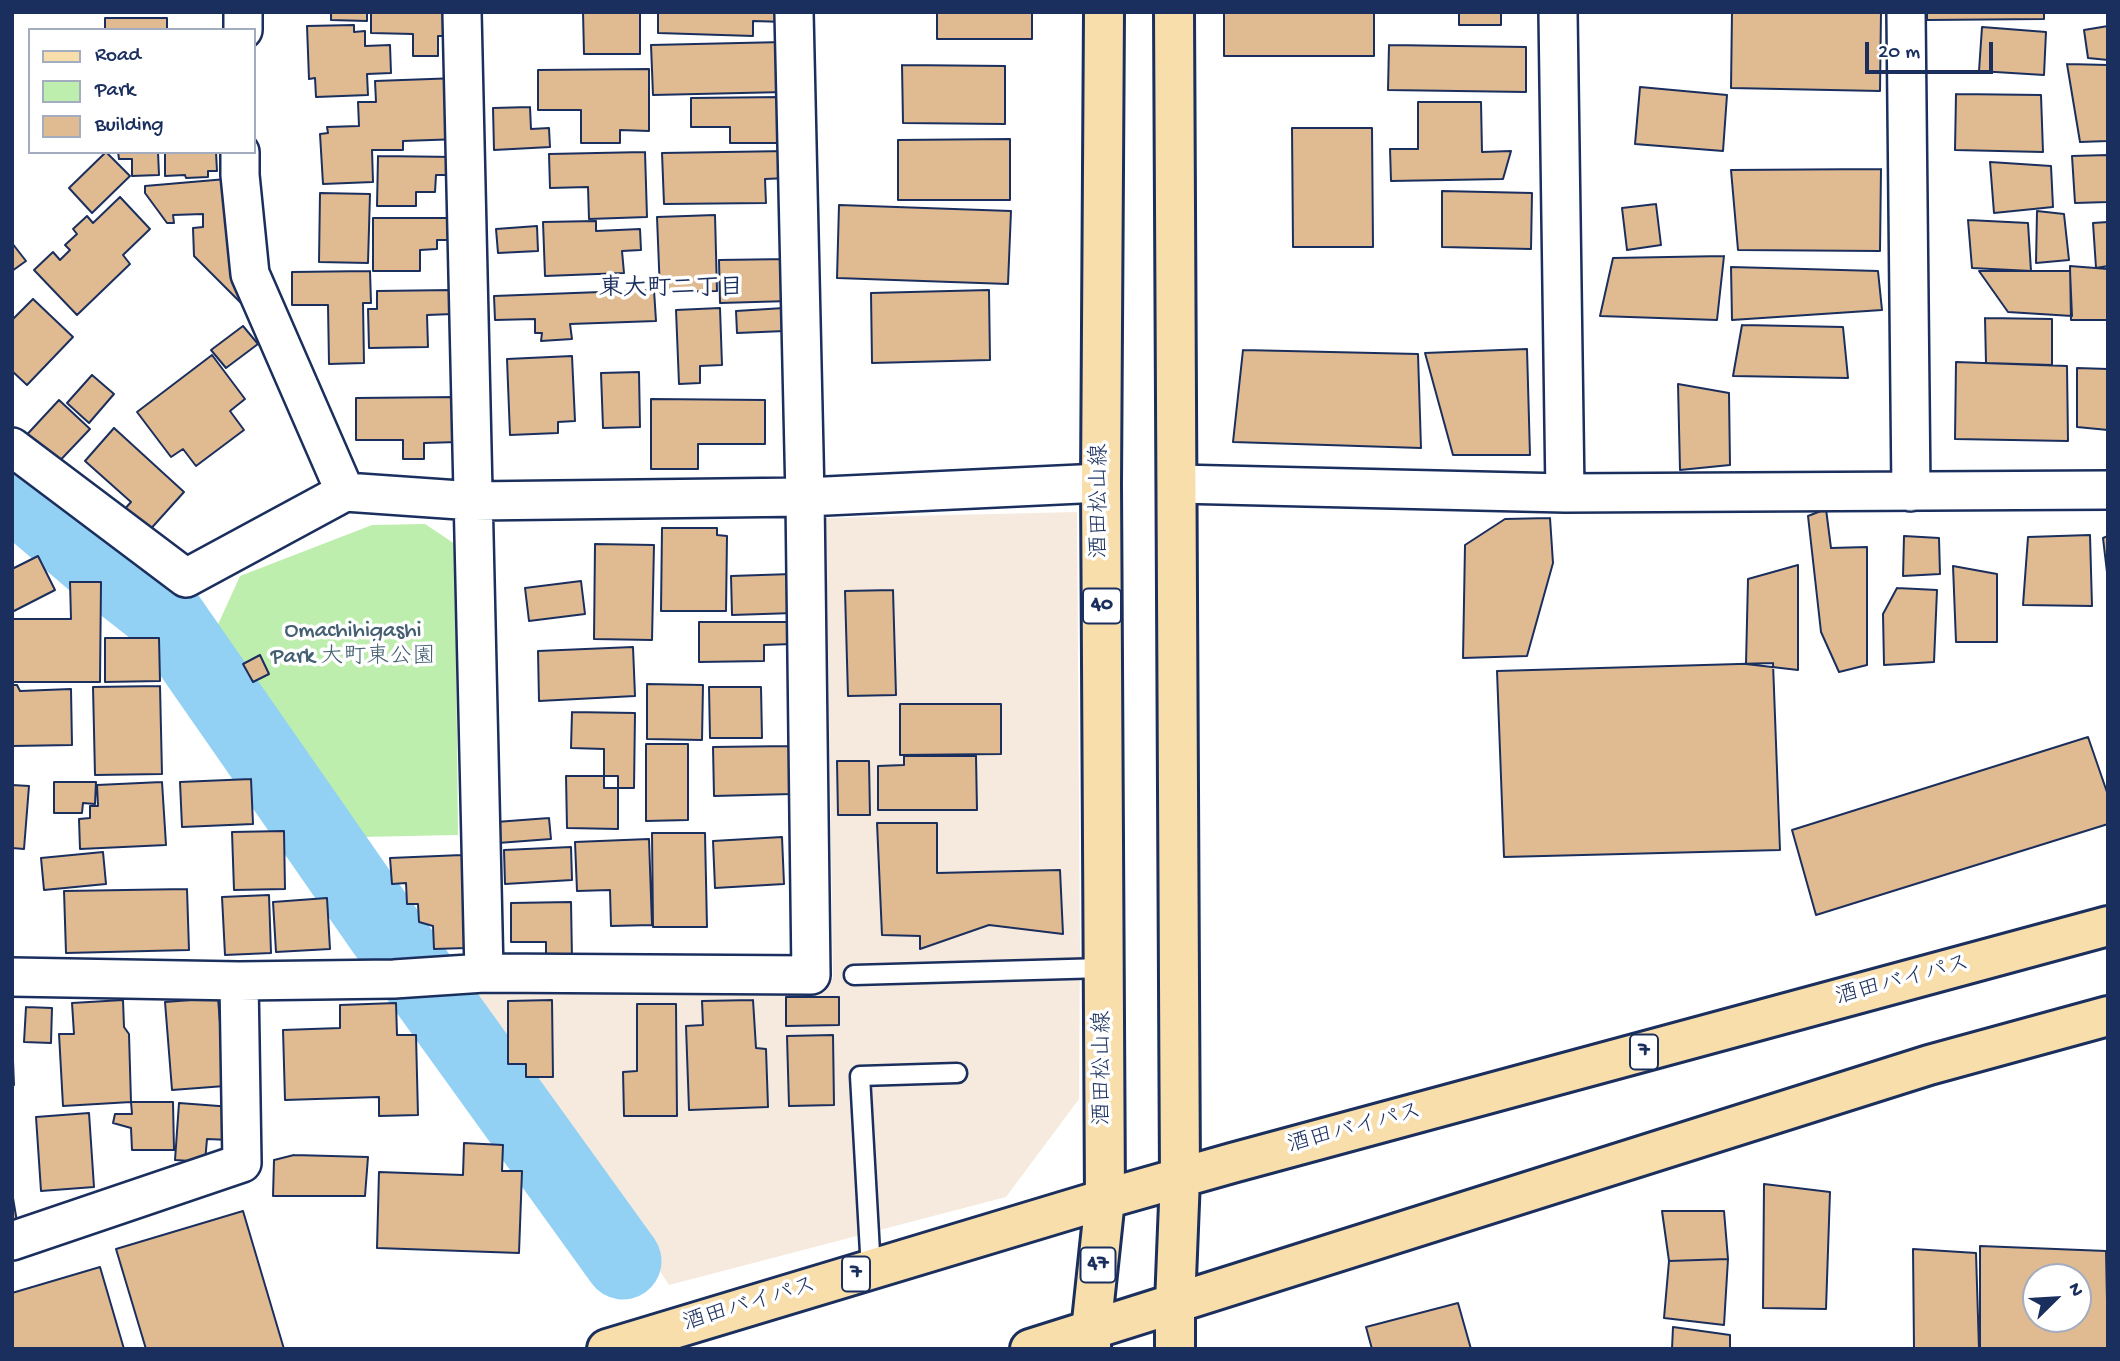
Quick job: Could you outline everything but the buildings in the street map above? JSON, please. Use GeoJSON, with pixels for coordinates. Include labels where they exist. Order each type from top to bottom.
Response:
{"type":"FeatureCollection","features":[{"type":"Feature","properties":{"kind":"main road","name":"酒田松山線"},"geometry":{"type":"LineString","coordinates":[[1104,12],[1101,483],[1105,1199]]}},
{"type":"Feature","properties":{"kind":"main road"},"geometry":{"type":"LineString","coordinates":[[1174,12],[1180,1178],[1175,1349]]}},
{"type":"Feature","properties":{"kind":"main road","name":"酒田バイパス"},"geometry":{"type":"LineString","coordinates":[[607,1349],[1105,1199],[2108,926]]}},
{"type":"Feature","properties":{"kind":"main road"},"geometry":{"type":"LineString","coordinates":[[1030,1349],[1091,1340],[1175,1304],[1929,1065],[2108,1016]]}},
{"type":"Feature","properties":{"kind":"main road","name":"47"},"geometry":{"type":"LineString","coordinates":[[1091,1340],[1105,1199]]}},
{"type":"Feature","properties":{"kind":"street"},"geometry":{"type":"LineString","coordinates":[[462,12],[474,501],[468,974]]}},
{"type":"Feature","properties":{"kind":"street"},"geometry":{"type":"LineString","coordinates":[[12,977],[239,981],[468,974],[811,975],[805,497],[794,12]]}},
{"type":"Feature","properties":{"kind":"street"},"geometry":{"type":"LineString","coordinates":[[1558,12],[1565,493]]}},
{"type":"Feature","properties":{"kind":"street"},"geometry":{"type":"LineString","coordinates":[[1906,12],[1911,492]]}},
{"type":"Feature","properties":{"kind":"street"},"geometry":{"type":"LineString","coordinates":[[240,154],[250,274],[345,492]]}},
{"type":"Feature","properties":{"kind":"street"},"geometry":{"type":"LineString","coordinates":[[12,447],[186,578],[345,492],[474,501],[805,497],[1101,483]]}},
{"type":"Feature","properties":{"kind":"street"},"geometry":{"type":"LineString","coordinates":[[1177,484],[1565,493],[2108,489]]}},
{"type":"Feature","properties":{"kind":"street"},"geometry":{"type":"LineString","coordinates":[[12,1241],[242,1163],[239,981]]}},
{"type":"Feature","properties":{"kind":"lane"},"geometry":{"type":"LineString","coordinates":[[854,975],[1104,968]]}},
{"type":"Feature","properties":{"kind":"lane"},"geometry":{"type":"LineString","coordinates":[[871,1270],[860,1076],[957,1073]]}},
{"type":"Feature","properties":{"kind":"shaded area"},"geometry":{"type":"Polygon","coordinates":[[[1077,512],[1079,1099],[1006,1197],[669,1285],[476,991],[833,979],[826,518],[1077,512]]]}},
{"type":"Feature","properties":{"kind":"green space","name":"Omachihigashi Park 大町東公園"},"geometry":{"type":"Polygon","coordinates":[[[425,524],[455,544],[458,835],[361,837],[215,631],[240,576],[372,525],[425,524]]]}},
{"type":"Feature","properties":{"kind":"waterway"},"geometry":{"type":"LineString","coordinates":[[12,491],[168,619],[383,928],[623,1261]]}},
{"type":"Feature","properties":{"kind":"district","name":"東大町二丁目"},"geometry":{"type":"Point","coordinates":[671,290]}}]}
